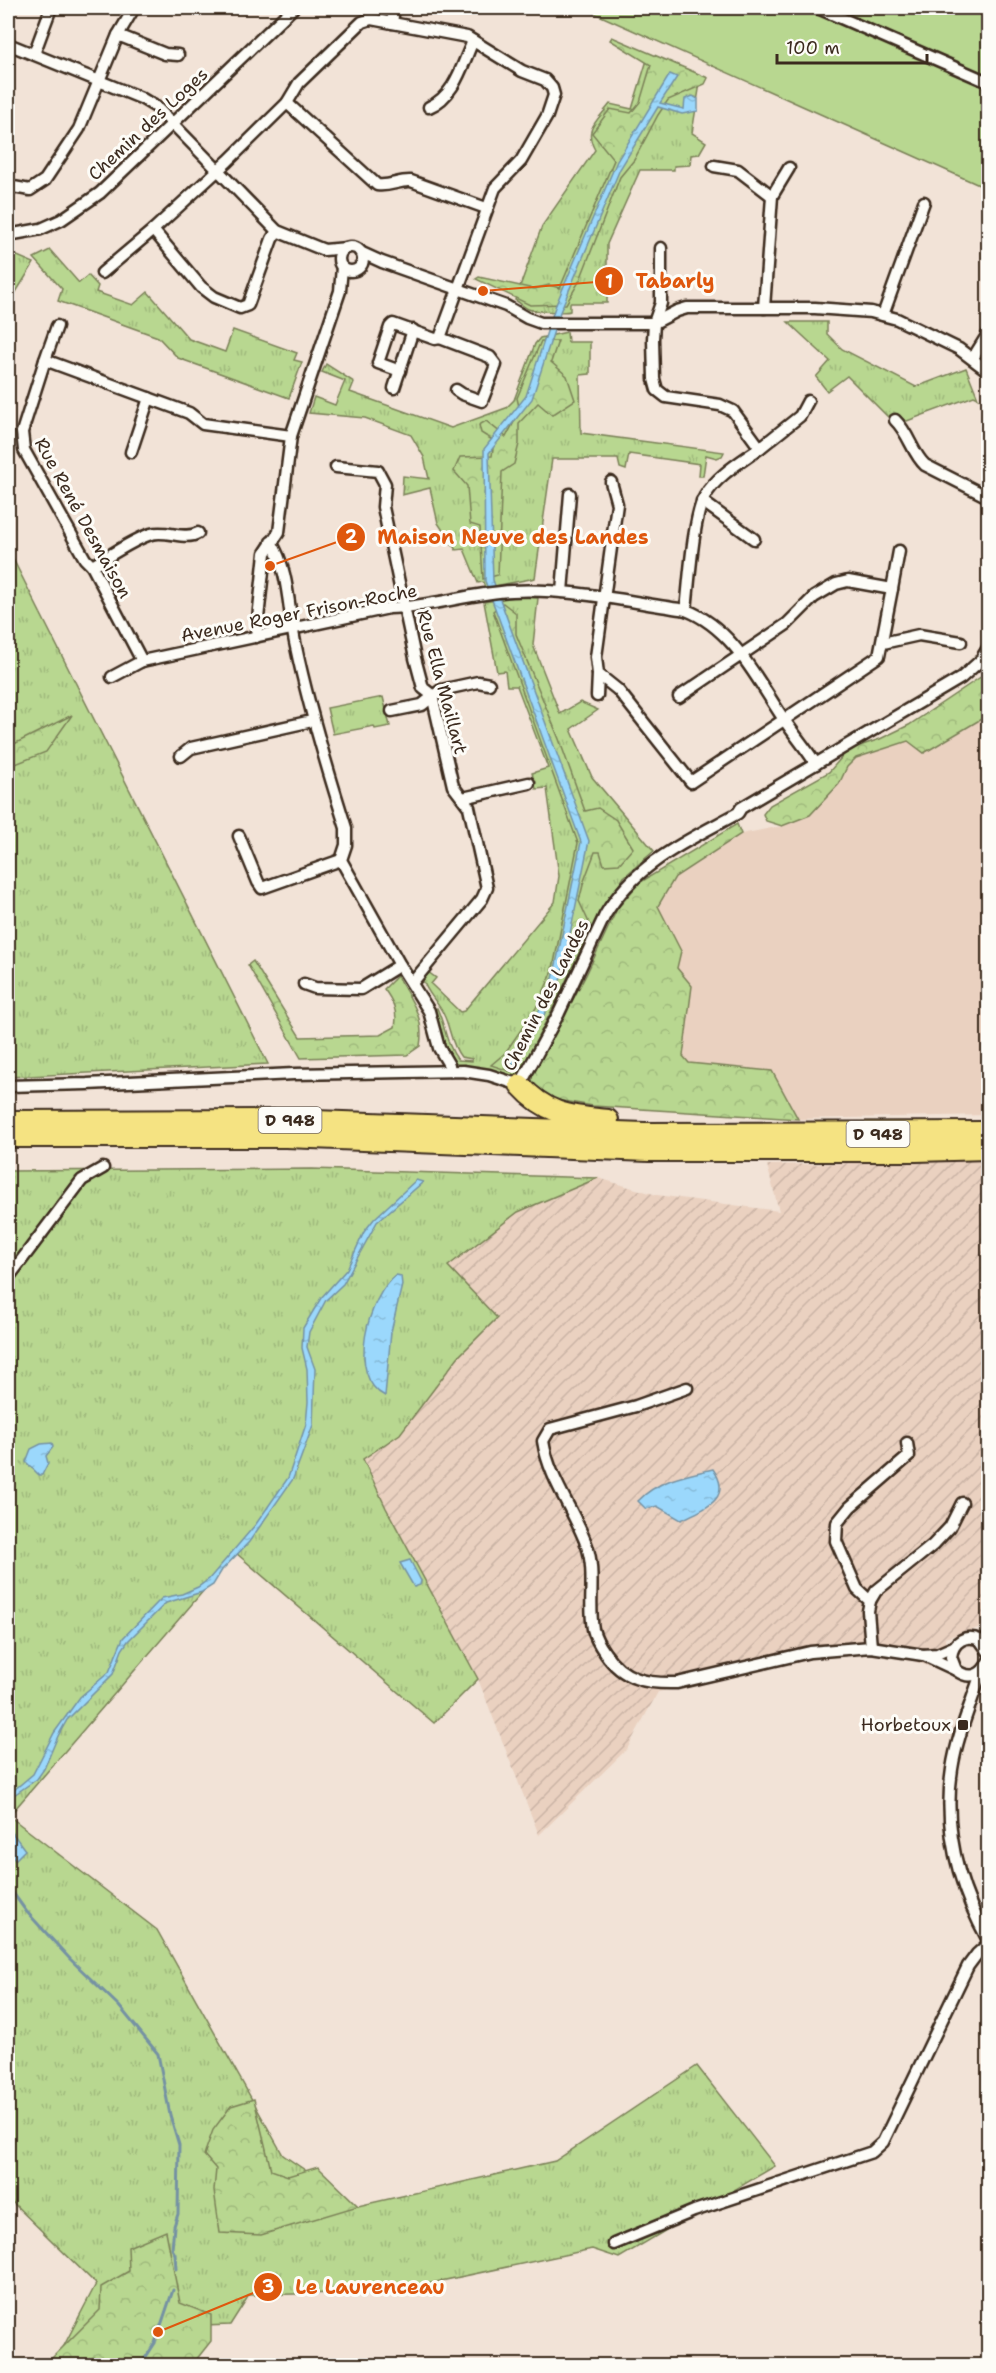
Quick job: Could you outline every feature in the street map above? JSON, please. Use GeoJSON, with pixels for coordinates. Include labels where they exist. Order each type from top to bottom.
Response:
{"type":"FeatureCollection","features":[{"type":"Feature","properties":{"kind":"highway"},"geometry":{"type":"LineString","coordinates":[[520,1086],[542,1106],[556,1111],[595,1118],[672,1124],[689,1134]]}},
{"type":"Feature","properties":{"kind":"highway","name":"D 948"},"geometry":{"type":"LineString","coordinates":[[8,1121],[287,1120],[689,1134],[988,1132]]}},
{"type":"Feature","properties":{"kind":"highway","name":"D 948"},"geometry":{"type":"LineString","coordinates":[[8,1137],[286,1137],[697,1152],[988,1149]]}},
{"type":"Feature","properties":{"kind":"street"},"geometry":{"type":"LineString","coordinates":[[34,54],[51,8]]}},
{"type":"Feature","properties":{"kind":"street"},"geometry":{"type":"LineString","coordinates":[[8,186],[30,190],[45,180],[80,129],[118,35],[134,8]]}},
{"type":"Feature","properties":{"kind":"street","name":"Chemin des Loges"},"geometry":{"type":"LineString","coordinates":[[8,235],[34,231],[61,220],[100,193],[293,8]]}},
{"type":"Feature","properties":{"kind":"street"},"geometry":{"type":"LineString","coordinates":[[392,23],[394,8]]}},
{"type":"Feature","properties":{"kind":"street"},"geometry":{"type":"LineString","coordinates":[[818,8],[988,81]]}},
{"type":"Feature","properties":{"kind":"street"},"geometry":{"type":"LineString","coordinates":[[102,273],[218,171],[287,103],[299,83],[362,22],[370,19],[460,34],[522,71],[545,80],[552,87],[554,95],[547,116],[521,160],[495,188],[440,338]]}},
{"type":"Feature","properties":{"kind":"street"},"geometry":{"type":"LineString","coordinates":[[118,35],[165,54],[178,55]]}},
{"type":"Feature","properties":{"kind":"street"},"geometry":{"type":"LineString","coordinates":[[429,107],[439,103],[449,94],[473,41]]}},
{"type":"Feature","properties":{"kind":"street"},"geometry":{"type":"LineString","coordinates":[[8,44],[141,98],[156,107],[277,231],[324,250],[341,265],[358,269],[382,262]]}},
{"type":"Feature","properties":{"kind":"street"},"geometry":{"type":"LineString","coordinates":[[287,103],[377,185],[386,187],[402,180],[411,181],[486,208]]}},
{"type":"Feature","properties":{"kind":"street"},"geometry":{"type":"LineString","coordinates":[[714,166],[738,170],[772,196]]}},
{"type":"Feature","properties":{"kind":"street"},"geometry":{"type":"LineString","coordinates":[[764,308],[772,196],[789,168]]}},
{"type":"Feature","properties":{"kind":"street"},"geometry":{"type":"LineString","coordinates":[[883,315],[924,202]]}},
{"type":"Feature","properties":{"kind":"street"},"geometry":{"type":"LineString","coordinates":[[153,230],[201,287],[214,297],[240,308],[248,305],[277,231]]}},
{"type":"Feature","properties":{"kind":"street"},"geometry":{"type":"LineString","coordinates":[[256,637],[262,566],[265,553],[279,532],[291,436],[340,291],[341,254],[347,248]]}},
{"type":"Feature","properties":{"kind":"street"},"geometry":{"type":"LineString","coordinates":[[324,250],[354,248],[382,262],[506,306],[526,318],[541,323],[654,323],[687,308],[815,308],[883,315],[914,326],[973,358],[988,371]]}},
{"type":"Feature","properties":{"kind":"street"},"geometry":{"type":"LineString","coordinates":[[661,248],[661,303],[654,323],[654,379],[657,390],[666,397],[720,405],[734,411],[760,448]]}},
{"type":"Feature","properties":{"kind":"street"},"geometry":{"type":"LineString","coordinates":[[340,291],[358,269],[363,258],[360,252]]}},
{"type":"Feature","properties":{"kind":"street"},"geometry":{"type":"LineString","coordinates":[[400,371],[378,363],[393,324],[435,339],[440,338],[490,357],[496,365],[482,401],[456,390]]}},
{"type":"Feature","properties":{"kind":"street","name":"Rue René Desmaison"},"geometry":{"type":"LineString","coordinates":[[57,326],[21,441],[85,559],[92,566],[142,661]]}},
{"type":"Feature","properties":{"kind":"street"},"geometry":{"type":"LineString","coordinates":[[394,388],[413,330]]}},
{"type":"Feature","properties":{"kind":"street"},"geometry":{"type":"LineString","coordinates":[[973,358],[988,334]]}},
{"type":"Feature","properties":{"kind":"street"},"geometry":{"type":"LineString","coordinates":[[45,360],[189,413],[203,424],[291,436]]}},
{"type":"Feature","properties":{"kind":"street"},"geometry":{"type":"LineString","coordinates":[[131,452],[149,398]]}},
{"type":"Feature","properties":{"kind":"street"},"geometry":{"type":"LineString","coordinates":[[686,610],[698,514],[702,501],[711,488],[800,416],[808,401]]}},
{"type":"Feature","properties":{"kind":"street"},"geometry":{"type":"LineString","coordinates":[[895,420],[902,426],[919,460],[925,465],[988,497]]}},
{"type":"Feature","properties":{"kind":"street","name":"Rue Ella Maillart"},"geometry":{"type":"LineString","coordinates":[[336,467],[378,471],[385,484],[383,507],[423,688],[432,695],[453,786],[469,807],[487,888],[482,899],[412,983]]}},
{"type":"Feature","properties":{"kind":"street"},"geometry":{"type":"LineString","coordinates":[[597,696],[596,657],[617,504],[611,482]]}},
{"type":"Feature","properties":{"kind":"street"},"geometry":{"type":"LineString","coordinates":[[562,592],[570,494]]}},
{"type":"Feature","properties":{"kind":"street"},"geometry":{"type":"LineString","coordinates":[[702,501],[754,539]]}},
{"type":"Feature","properties":{"kind":"street"},"geometry":{"type":"LineString","coordinates":[[92,566],[151,534],[164,532],[193,536],[198,533]]}},
{"type":"Feature","properties":{"kind":"street"},"geometry":{"type":"LineString","coordinates":[[271,542],[280,556],[292,629],[312,721],[346,828],[346,844],[341,860],[400,965],[429,1011],[439,1048],[450,1071]]}},
{"type":"Feature","properties":{"kind":"street"},"geometry":{"type":"LineString","coordinates":[[598,674],[618,690],[692,782],[879,656],[899,551]]}},
{"type":"Feature","properties":{"kind":"street"},"geometry":{"type":"LineString","coordinates":[[680,697],[787,624],[814,597],[836,584],[848,581],[892,589]]}},
{"type":"Feature","properties":{"kind":"street","name":"Avenue Roger Frison-Roche"},"geometry":{"type":"LineString","coordinates":[[111,677],[142,661],[389,608],[404,608],[510,591],[562,592],[686,610],[712,622],[741,655],[816,764]]}},
{"type":"Feature","properties":{"kind":"street"},"geometry":{"type":"LineString","coordinates":[[883,643],[919,635],[960,642]]}},
{"type":"Feature","properties":{"kind":"street","name":"Chemin des Landes"},"geometry":{"type":"LineString","coordinates":[[8,1086],[294,1074],[450,1071],[474,1072],[520,1086],[559,1013],[605,915],[624,888],[654,860],[719,821],[738,813],[741,808],[961,678],[980,661],[988,648]]}},
{"type":"Feature","properties":{"kind":"street"},"geometry":{"type":"LineString","coordinates":[[392,711],[422,705],[441,690],[478,682],[489,684]]}},
{"type":"Feature","properties":{"kind":"street"},"geometry":{"type":"LineString","coordinates":[[181,756],[191,748],[312,721]]}},
{"type":"Feature","properties":{"kind":"street"},"geometry":{"type":"LineString","coordinates":[[463,798],[529,783]]}},
{"type":"Feature","properties":{"kind":"street"},"geometry":{"type":"LineString","coordinates":[[239,836],[262,888],[341,860]]}},
{"type":"Feature","properties":{"kind":"street"},"geometry":{"type":"LineString","coordinates":[[304,984],[315,988],[361,988],[400,965]]}},
{"type":"Feature","properties":{"kind":"street"},"geometry":{"type":"LineString","coordinates":[[432,1072],[439,1048]]}},
{"type":"Feature","properties":{"kind":"street"},"geometry":{"type":"LineString","coordinates":[[8,1278],[82,1180],[102,1168]]}},
{"type":"Feature","properties":{"kind":"street"},"geometry":{"type":"LineString","coordinates":[[687,1388],[636,1406],[550,1429],[543,1441],[545,1460],[578,1523],[588,1550],[593,1629],[596,1640],[612,1664],[625,1675],[640,1682],[657,1684],[677,1683],[800,1654],[871,1647],[924,1655],[937,1654],[953,1647],[965,1638],[984,1639],[988,1651]]}},
{"type":"Feature","properties":{"kind":"street"},"geometry":{"type":"LineString","coordinates":[[870,1601],[857,1589],[836,1541],[837,1523],[850,1507],[909,1456],[907,1443]]}},
{"type":"Feature","properties":{"kind":"street"},"geometry":{"type":"LineString","coordinates":[[871,1647],[868,1611],[870,1601],[876,1591],[933,1545],[950,1527],[962,1503]]}},
{"type":"Feature","properties":{"kind":"street"},"geometry":{"type":"LineString","coordinates":[[953,1647],[951,1657],[968,1685],[972,1700]]}},
{"type":"Feature","properties":{"kind":"street"},"geometry":{"type":"LineString","coordinates":[[924,1655],[959,1672],[973,1676],[981,1673]]}},
{"type":"Feature","properties":{"kind":"street"},"geometry":{"type":"LineString","coordinates":[[614,2244],[694,2211],[872,2152],[883,2142],[969,1966],[988,1942],[963,1887],[953,1843],[950,1816],[952,1769],[981,1673],[988,1662]]}},
{"type":"Feature","properties":{"kind":"shaded area"},"geometry":{"type":"Polygon","coordinates":[[[988,715],[988,1115],[798,1119],[772,1071],[688,1063],[683,1056],[692,986],[677,968],[658,906],[675,877],[741,834],[782,826],[839,784],[847,767],[856,758],[908,741],[924,753],[988,715]]]}},
{"type":"Feature","properties":{"kind":"shaded area"},"geometry":{"type":"Polygon","coordinates":[[[988,1160],[988,1625],[945,1638],[947,1673],[860,1641],[658,1692],[627,1749],[539,1835],[478,1679],[386,1508],[363,1458],[400,1434],[458,1357],[497,1318],[448,1266],[518,1212],[598,1178],[657,1195],[779,1211],[767,1165],[988,1160]]]}},
{"type":"Feature","properties":{"kind":"green space"},"geometry":{"type":"Polygon","coordinates":[[[583,8],[988,8],[988,189],[583,8]]]}},
{"type":"Feature","properties":{"kind":"green space"},"geometry":{"type":"Polygon","coordinates":[[[612,37],[708,78],[705,84],[668,100],[658,115],[634,160],[620,177],[580,280],[566,304],[530,305],[476,279],[479,277],[534,289],[549,285],[560,288],[614,160],[592,133],[610,109],[631,113],[640,102],[651,65],[610,40],[612,37]]]}},
{"type":"Feature","properties":{"kind":"green space"},"geometry":{"type":"Polygon","coordinates":[[[647,60],[701,77],[692,133],[706,142],[699,154],[691,155],[690,165],[674,166],[674,170],[640,170],[607,244],[607,303],[570,303],[570,311],[567,312],[528,309],[515,300],[542,226],[595,150],[590,136],[596,120],[610,104],[632,109],[647,60]]]}},
{"type":"Feature","properties":{"kind":"green space"},"geometry":{"type":"Polygon","coordinates":[[[50,250],[79,283],[88,275],[98,286],[96,292],[133,305],[148,292],[189,339],[225,352],[233,330],[297,353],[294,360],[302,362],[289,398],[178,358],[158,337],[58,301],[62,289],[34,258],[50,250]]]}},
{"type":"Feature","properties":{"kind":"green space"},"geometry":{"type":"Polygon","coordinates":[[[8,252],[34,263],[8,305],[8,252]]]}},
{"type":"Feature","properties":{"kind":"green space"},"geometry":{"type":"Polygon","coordinates":[[[788,322],[827,322],[827,334],[842,349],[916,387],[966,368],[978,398],[974,396],[907,421],[888,417],[847,376],[827,391],[816,377],[830,361],[788,322]]]}},
{"type":"Feature","properties":{"kind":"green space"},"geometry":{"type":"Polygon","coordinates":[[[567,332],[568,342],[590,342],[590,374],[580,375],[581,433],[724,452],[717,458],[706,455],[703,476],[699,476],[700,464],[629,454],[626,470],[620,468],[618,459],[552,459],[535,578],[485,588],[483,582],[478,583],[464,549],[456,550],[438,523],[430,488],[402,495],[403,476],[429,479],[424,457],[411,435],[365,418],[309,413],[314,397],[335,405],[345,381],[322,372],[326,364],[354,382],[350,392],[451,428],[506,408],[514,400],[535,344],[540,338],[567,332]]]}},
{"type":"Feature","properties":{"kind":"green space"},"geometry":{"type":"Polygon","coordinates":[[[541,341],[558,341],[551,362],[567,376],[575,400],[552,415],[538,403],[519,423],[519,444],[514,464],[502,472],[498,575],[483,579],[480,527],[470,524],[467,486],[454,471],[460,457],[492,456],[494,441],[481,433],[479,425],[486,421],[506,437],[520,411],[517,398],[541,341]]]}},
{"type":"Feature","properties":{"kind":"green space"},"geometry":{"type":"Polygon","coordinates":[[[8,549],[268,1064],[8,1077],[8,549]]]}},
{"type":"Feature","properties":{"kind":"green space"},"geometry":{"type":"Polygon","coordinates":[[[515,597],[538,598],[533,645],[560,714],[580,702],[598,710],[571,729],[592,777],[654,851],[624,877],[607,903],[531,1057],[521,1074],[512,1077],[480,1068],[457,1065],[448,1057],[433,1011],[437,1008],[454,1054],[458,1060],[472,1061],[472,1059],[461,1057],[457,1052],[443,1013],[423,980],[428,972],[436,978],[431,984],[460,1012],[464,1011],[555,902],[559,876],[547,788],[536,789],[532,773],[548,768],[517,686],[507,686],[505,671],[497,672],[484,602],[515,597]]]}},
{"type":"Feature","properties":{"kind":"green space"},"geometry":{"type":"Polygon","coordinates":[[[503,603],[516,613],[516,634],[559,739],[585,811],[598,808],[616,820],[633,848],[619,864],[604,865],[600,852],[595,852],[579,901],[591,927],[524,1064],[512,1072],[491,1065],[505,1053],[536,1008],[552,973],[578,843],[493,611],[503,603]]]}},
{"type":"Feature","properties":{"kind":"green space"},"geometry":{"type":"Polygon","coordinates":[[[988,669],[988,715],[924,753],[908,741],[856,758],[847,767],[839,784],[810,815],[782,826],[766,821],[763,814],[770,805],[829,772],[848,750],[880,739],[909,725],[982,676],[988,669]]]}},
{"type":"Feature","properties":{"kind":"green space"},"geometry":{"type":"Polygon","coordinates":[[[383,697],[390,726],[375,729],[374,726],[333,734],[327,708],[383,697]]]}},
{"type":"Feature","properties":{"kind":"green space"},"geometry":{"type":"Polygon","coordinates":[[[72,715],[46,752],[8,767],[8,747],[72,715]]]}},
{"type":"Feature","properties":{"kind":"green space"},"geometry":{"type":"Polygon","coordinates":[[[737,824],[741,834],[675,877],[658,906],[681,951],[677,968],[692,986],[683,1056],[689,1063],[772,1071],[798,1119],[593,1106],[545,1098],[533,1089],[532,1076],[586,975],[617,909],[639,883],[737,824]]]}},
{"type":"Feature","properties":{"kind":"green space"},"geometry":{"type":"Polygon","coordinates":[[[253,961],[300,1037],[380,1035],[395,1027],[394,1006],[384,989],[397,976],[419,1017],[420,1046],[407,1055],[301,1058],[248,965],[253,961]]]}},
{"type":"Feature","properties":{"kind":"green space"},"geometry":{"type":"Polygon","coordinates":[[[312,1169],[598,1178],[518,1212],[448,1266],[497,1318],[458,1357],[400,1434],[363,1459],[386,1508],[478,1679],[434,1723],[236,1553],[9,1816],[157,1930],[283,2155],[358,2206],[555,2161],[697,2066],[775,2166],[619,2258],[592,2249],[389,2292],[249,2295],[230,2325],[177,2327],[54,2365],[96,2284],[8,2198],[8,1171],[312,1169]]]}},
{"type":"Feature","properties":{"kind":"green space"},"geometry":{"type":"Polygon","coordinates":[[[254,2099],[271,2170],[288,2176],[318,2167],[358,2206],[261,2235],[220,2233],[214,2190],[216,2169],[204,2155],[213,2130],[231,2106],[254,2099]]]}},
{"type":"Feature","properties":{"kind":"green space"},"geometry":{"type":"Polygon","coordinates":[[[166,2231],[180,2303],[211,2315],[211,2341],[192,2365],[45,2365],[100,2310],[101,2287],[129,2271],[128,2247],[166,2231]]]}},
{"type":"Feature","properties":{"kind":"water"},"geometry":{"type":"Polygon","coordinates":[[[670,74],[677,77],[660,103],[684,109],[685,99],[693,96],[698,99],[698,111],[682,114],[658,107],[620,169],[560,312],[532,399],[489,453],[493,580],[589,841],[561,978],[544,1015],[514,1064],[508,1061],[539,1011],[553,979],[581,842],[485,581],[484,449],[526,396],[555,307],[617,161],[670,74]]]}},
{"type":"Feature","properties":{"kind":"water"},"geometry":{"type":"Polygon","coordinates":[[[416,1180],[423,1182],[377,1222],[343,1284],[326,1300],[309,1332],[307,1347],[315,1369],[313,1425],[293,1479],[249,1542],[222,1570],[213,1585],[202,1592],[166,1603],[128,1641],[113,1674],[67,1720],[37,1779],[14,1795],[8,1804],[8,1795],[33,1774],[54,1733],[80,1697],[109,1672],[123,1638],[162,1598],[182,1594],[209,1579],[256,1524],[288,1478],[306,1424],[307,1369],[302,1348],[303,1328],[321,1298],[347,1269],[364,1232],[374,1219],[416,1180]]]}},
{"type":"Feature","properties":{"kind":"water"},"geometry":{"type":"Polygon","coordinates":[[[396,1275],[401,1276],[402,1285],[391,1332],[385,1396],[373,1386],[366,1372],[365,1336],[377,1300],[386,1285],[396,1275]]]}},
{"type":"Feature","properties":{"kind":"water"},"geometry":{"type":"Polygon","coordinates":[[[52,1443],[53,1447],[46,1456],[48,1463],[42,1475],[39,1475],[26,1462],[31,1449],[41,1444],[52,1443]]]}},
{"type":"Feature","properties":{"kind":"water"},"geometry":{"type":"Polygon","coordinates":[[[713,1469],[719,1479],[720,1488],[714,1502],[681,1520],[657,1506],[646,1509],[638,1501],[663,1483],[713,1469]]]}},
{"type":"Feature","properties":{"kind":"water"},"geometry":{"type":"Polygon","coordinates":[[[410,1560],[421,1581],[420,1585],[414,1587],[400,1563],[410,1560]]]}},
{"type":"Feature","properties":{"kind":"water"},"geometry":{"type":"Polygon","coordinates":[[[8,1827],[25,1850],[15,1860],[8,1850],[8,1827]]]}},
{"type":"Feature","properties":{"kind":"waterway"},"geometry":{"type":"LineString","coordinates":[[8,1886],[26,1911],[70,1959],[119,2006],[158,2054],[170,2115],[179,2145],[178,2214],[174,2226],[172,2249],[175,2254],[176,2269]]}},
{"type":"Feature","properties":{"kind":"waterway"},"geometry":{"type":"LineString","coordinates":[[140,2366],[155,2343],[173,2290]]}},
{"type":"Feature","properties":{"kind":"place","name":"Tabarly"},"geometry":{"type":"Point","coordinates":[483,291]}},
{"type":"Feature","properties":{"kind":"place","name":"Maison Neuve des Landes"},"geometry":{"type":"Point","coordinates":[270,566]}},
{"type":"Feature","properties":{"kind":"place","name":"Horbetoux"},"geometry":{"type":"Point","coordinates":[963,1725]}},
{"type":"Feature","properties":{"kind":"place","name":"Le Laurenceau"},"geometry":{"type":"Point","coordinates":[158,2332]}}]}
